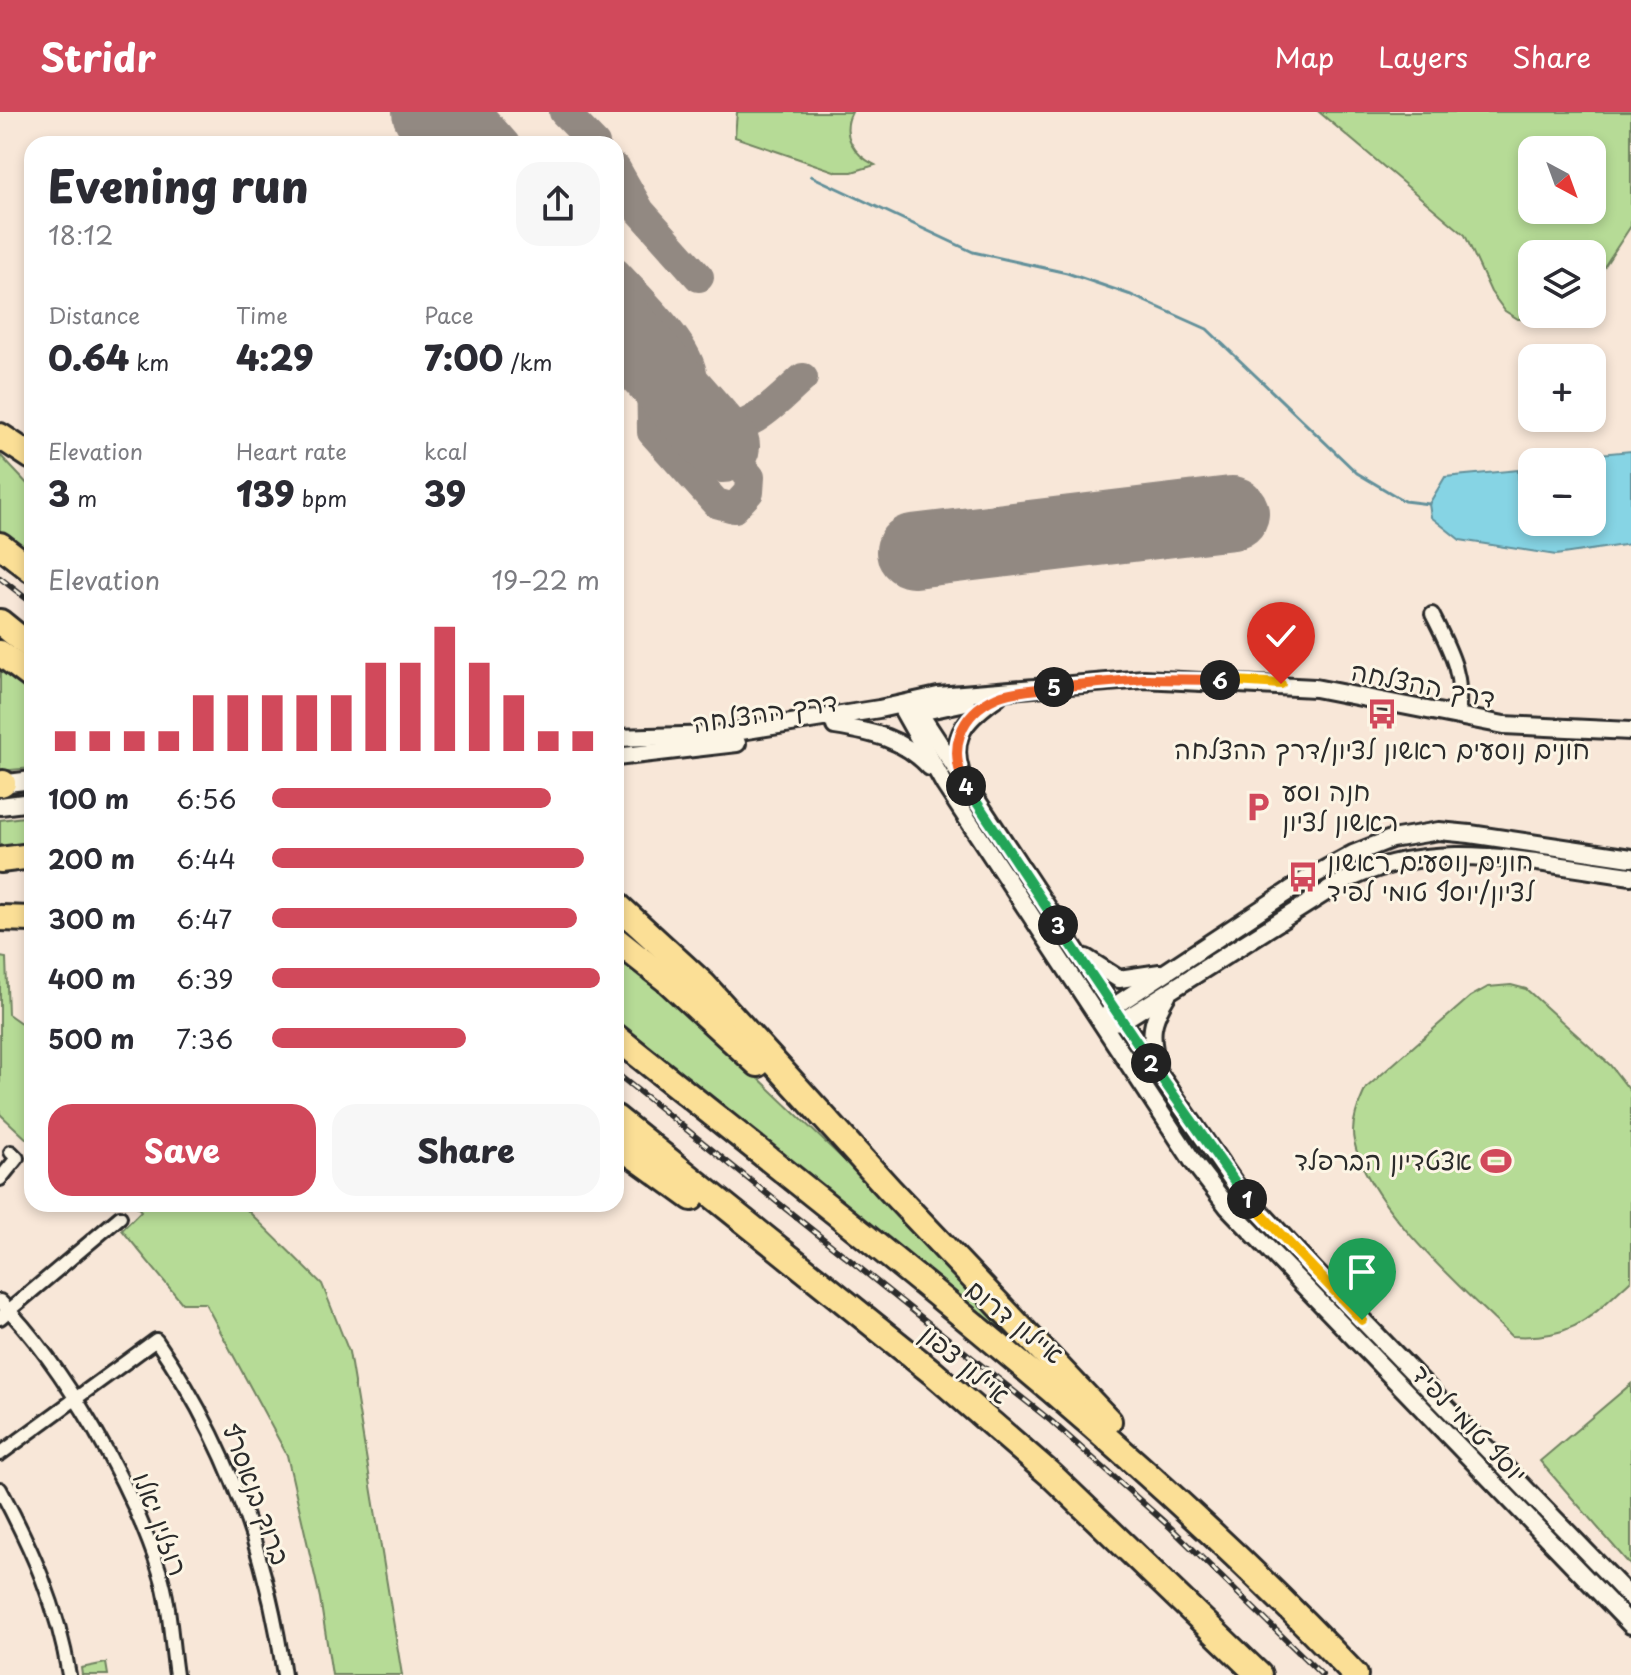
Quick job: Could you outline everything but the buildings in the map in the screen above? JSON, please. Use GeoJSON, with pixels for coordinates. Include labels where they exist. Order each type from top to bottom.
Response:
{"type":"FeatureCollection","features":[{"type":"Feature","properties":{"kind":"highway"},"geometry":{"type":"LineString","coordinates":[[0,436],[24,452]]}},
{"type":"Feature","properties":{"kind":"highway"},"geometry":{"type":"LineString","coordinates":[[0,545],[24,564]]}},
{"type":"Feature","properties":{"kind":"highway"},"geometry":{"type":"LineString","coordinates":[[0,622],[24,642]]}},
{"type":"Feature","properties":{"kind":"highway"},"geometry":{"type":"LineString","coordinates":[[0,653],[24,671]]}},
{"type":"Feature","properties":{"kind":"highway"},"geometry":{"type":"LineString","coordinates":[[0,860],[24,857]]}},
{"type":"Feature","properties":{"kind":"highway"},"geometry":{"type":"LineString","coordinates":[[624,911],[704,985],[890,1190],[1197,1517]]}},
{"type":"Feature","properties":{"kind":"highway"},"geometry":{"type":"LineString","coordinates":[[0,918],[24,919]]}},
{"type":"Feature","properties":{"kind":"highway"},"geometry":{"type":"LineString","coordinates":[[624,946],[678,990],[890,1190]]}},
{"type":"Feature","properties":{"kind":"highway","name":"איילון דרום"},"geometry":{"type":"LineString","coordinates":[[624,1043],[1045,1382],[1197,1517],[1355,1675]]}},
{"type":"Feature","properties":{"kind":"highway","name":"איילון צפון"},"geometry":{"type":"LineString","coordinates":[[624,1124],[932,1372],[1051,1475],[1259,1675]]}},
{"type":"Feature","properties":{"kind":"highway"},"geometry":{"type":"LineString","coordinates":[[624,1149],[932,1372]]}},
{"type":"Feature","properties":{"kind":"street"},"geometry":{"type":"LineString","coordinates":[[1432,614],[1458,671],[1462,697],[1457,716]]}},
{"type":"Feature","properties":{"kind":"street","name":"דרך ההצלחה"},"geometry":{"type":"LineString","coordinates":[[624,756],[713,747],[835,726],[909,708],[938,696],[1144,679],[1281,684],[1543,730],[1631,731]]}},
{"type":"Feature","properties":{"kind":"street","name":"דרך ההצלחה"},"geometry":{"type":"LineString","coordinates":[[624,738],[716,735],[1061,685]]}},
{"type":"Feature","properties":{"kind":"street"},"geometry":{"type":"LineString","coordinates":[[964,783],[957,759],[958,734],[974,713],[998,696]]}},
{"type":"Feature","properties":{"kind":"street"},"geometry":{"type":"LineString","coordinates":[[909,708],[945,785]]}},
{"type":"Feature","properties":{"kind":"street","name":"יוסף טומי לפיד"},"geometry":{"type":"LineString","coordinates":[[909,708],[964,783],[1217,1160],[1259,1213],[1631,1598]]}},
{"type":"Feature","properties":{"kind":"street"},"geometry":{"type":"LineString","coordinates":[[835,726],[888,736],[908,747],[945,785]]}},
{"type":"Feature","properties":{"kind":"street"},"geometry":{"type":"LineString","coordinates":[[1,789],[24,782]]}},
{"type":"Feature","properties":{"kind":"street","name":"יוסף טומי לפיד"},"geometry":{"type":"LineString","coordinates":[[945,785],[1102,1024],[1228,1207],[1631,1625]]}},
{"type":"Feature","properties":{"kind":"street"},"geometry":{"type":"LineString","coordinates":[[1,789],[24,799]]}},
{"type":"Feature","properties":{"kind":"street"},"geometry":{"type":"LineString","coordinates":[[1102,1024],[1165,972],[1326,868],[1391,839],[1439,831],[1631,858]]}},
{"type":"Feature","properties":{"kind":"street"},"geometry":{"type":"LineString","coordinates":[[1117,1014],[1170,990],[1361,871],[1398,859],[1437,854],[1469,856],[1631,876]]}},
{"type":"Feature","properties":{"kind":"street"},"geometry":{"type":"LineString","coordinates":[[1073,948],[1119,979],[1165,972]]}},
{"type":"Feature","properties":{"kind":"street"},"geometry":{"type":"LineString","coordinates":[[1161,1076],[1150,1039],[1151,1025],[1170,990]]}},
{"type":"Feature","properties":{"kind":"street"},"geometry":{"type":"LineString","coordinates":[[0,1179],[17,1158],[11,1152]]}},
{"type":"Feature","properties":{"kind":"street"},"geometry":{"type":"LineString","coordinates":[[3,1310],[120,1217]]}},
{"type":"Feature","properties":{"kind":"street","name":"רוזלין יאלו"},"geometry":{"type":"LineString","coordinates":[[3,1310],[74,1399],[111,1460],[160,1575],[176,1675]]}},
{"type":"Feature","properties":{"kind":"street","name":"ברוך בנאסרף"},"geometry":{"type":"LineString","coordinates":[[74,1399],[156,1340],[191,1391],[233,1479],[252,1531],[284,1675]]}},
{"type":"Feature","properties":{"kind":"street"},"geometry":{"type":"LineString","coordinates":[[0,1454],[74,1399]]}},
{"type":"Feature","properties":{"kind":"street"},"geometry":{"type":"LineString","coordinates":[[0,1489],[29,1542],[46,1584],[62,1631],[69,1675]]}},
{"type":"Feature","properties":{"kind":"green space"},"geometry":{"type":"Polygon","coordinates":[[[737,112],[852,112],[848,128],[851,143],[861,156],[875,165],[852,172],[837,172],[735,137],[737,112]]]}},
{"type":"Feature","properties":{"kind":"green space"},"geometry":{"type":"Polygon","coordinates":[[[1319,112],[1631,112],[1631,226],[1606,264],[1606,240],[1518,240],[1518,319],[1505,311],[1491,292],[1465,235],[1319,112]]]}},
{"type":"Feature","properties":{"kind":"green space"},"geometry":{"type":"Polygon","coordinates":[[[0,455],[24,480],[24,554],[0,535],[0,455]]]}},
{"type":"Feature","properties":{"kind":"green space"},"geometry":{"type":"Polygon","coordinates":[[[0,664],[24,683],[24,769],[0,771],[0,664]]]}},
{"type":"Feature","properties":{"kind":"green space"},"geometry":{"type":"Polygon","coordinates":[[[24,817],[24,843],[0,847],[0,820],[24,817]]]}},
{"type":"Feature","properties":{"kind":"green space"},"geometry":{"type":"Polygon","coordinates":[[[0,957],[6,958],[8,1014],[24,1025],[24,1136],[0,1114],[0,957]]]}},
{"type":"Feature","properties":{"kind":"green space"},"geometry":{"type":"Polygon","coordinates":[[[624,961],[701,1023],[1012,1321],[1075,1392],[624,1027],[624,961]]]}},
{"type":"Feature","properties":{"kind":"green space","name":"אצטדיון הברפלד"},"geometry":{"type":"Polygon","coordinates":[[[1511,985],[1526,989],[1610,1065],[1631,1092],[1631,1280],[1578,1324],[1550,1334],[1532,1336],[1511,1336],[1420,1246],[1377,1192],[1363,1166],[1353,1134],[1356,1113],[1366,1088],[1470,997],[1488,987],[1511,985]]]}},
{"type":"Feature","properties":{"kind":"green space"},"geometry":{"type":"Polygon","coordinates":[[[140,1212],[249,1212],[322,1284],[349,1352],[402,1675],[332,1675],[320,1598],[287,1455],[205,1303],[182,1303],[122,1230],[140,1212]]]}},
{"type":"Feature","properties":{"kind":"green space"},"geometry":{"type":"Polygon","coordinates":[[[1631,1384],[1631,1566],[1540,1461],[1631,1384]]]}},
{"type":"Feature","properties":{"kind":"green space"},"geometry":{"type":"Polygon","coordinates":[[[106,1663],[108,1675],[82,1675],[81,1668],[106,1663]]]}},
{"type":"Feature","properties":{"kind":"water"},"geometry":{"type":"Polygon","coordinates":[[[1631,451],[1631,544],[1556,555],[1460,540],[1431,517],[1429,504],[1445,477],[1518,470],[1518,536],[1606,536],[1606,453],[1631,451]]]}},
{"type":"Feature","properties":{"kind":"waterway"},"geometry":{"type":"LineString","coordinates":[[811,176],[973,252],[1067,273],[1131,295],[1207,329],[1357,473],[1404,501],[1429,504]]}},
{"type":"Feature","properties":{"kind":"taxiway"},"geometry":{"type":"LineString","coordinates":[[477,112],[498,136]]}},
{"type":"Feature","properties":{"kind":"taxiway"},"geometry":{"type":"LineString","coordinates":[[564,112],[587,136]]}},
{"type":"Feature","properties":{"kind":"taxiway"},"geometry":{"type":"LineString","coordinates":[[624,183],[640,211],[699,277]]}},
{"type":"Feature","properties":{"kind":"taxiway"},"geometry":{"type":"LineString","coordinates":[[624,281],[678,343],[692,375],[692,388],[721,421],[731,425],[753,420],[803,378]]}},
{"type":"Feature","properties":{"kind":"taxiway"},"geometry":{"type":"LineString","coordinates":[[651,364],[652,432],[716,503],[734,508],[749,492],[750,477],[723,446]]}},
{"type":"Feature","properties":{"kind":"runway"},"geometry":{"type":"LineString","coordinates":[[429,112],[451,136]]}},
{"type":"Feature","properties":{"kind":"runway"},"geometry":{"type":"LineString","coordinates":[[624,333],[723,446]]}},
{"type":"Feature","properties":{"kind":"runway"},"geometry":{"type":"LineString","coordinates":[[913,551],[1232,513]]}},
{"type":"Feature","properties":{"kind":"railway"},"geometry":{"type":"LineString","coordinates":[[0,578],[24,597]]}},
{"type":"Feature","properties":{"kind":"railway"},"geometry":{"type":"LineString","coordinates":[[624,1079],[1051,1421],[1171,1528],[1322,1675]]}},
{"type":"Feature","properties":{"kind":"place","name":"חונים נוסעים ראשון לציון/דרך ההצלחה"},"geometry":{"type":"Point","coordinates":[1382,714]}},
{"type":"Feature","properties":{"kind":"place","name":"חנה וסע ראשון לציון"},"geometry":{"type":"Point","coordinates":[1258,807]}},
{"type":"Feature","properties":{"kind":"place","name":"חונים נוסעים ראשון לציון/יוסף טומי לפיד"},"geometry":{"type":"Point","coordinates":[1303,877]}},
{"type":"Feature","properties":{"kind":"place","name":"אצטדיון הברפלד"},"geometry":{"type":"Point","coordinates":[1496,1161]}},
{"type":"Feature","properties":{"kind":"route"},"geometry":{"type":"LineString","coordinates":[[1281,684],[1144,679],[1061,685],[998,696],[974,713],[958,734],[957,759],[964,783],[1217,1160],[1259,1213],[1362,1320]]}}]}
